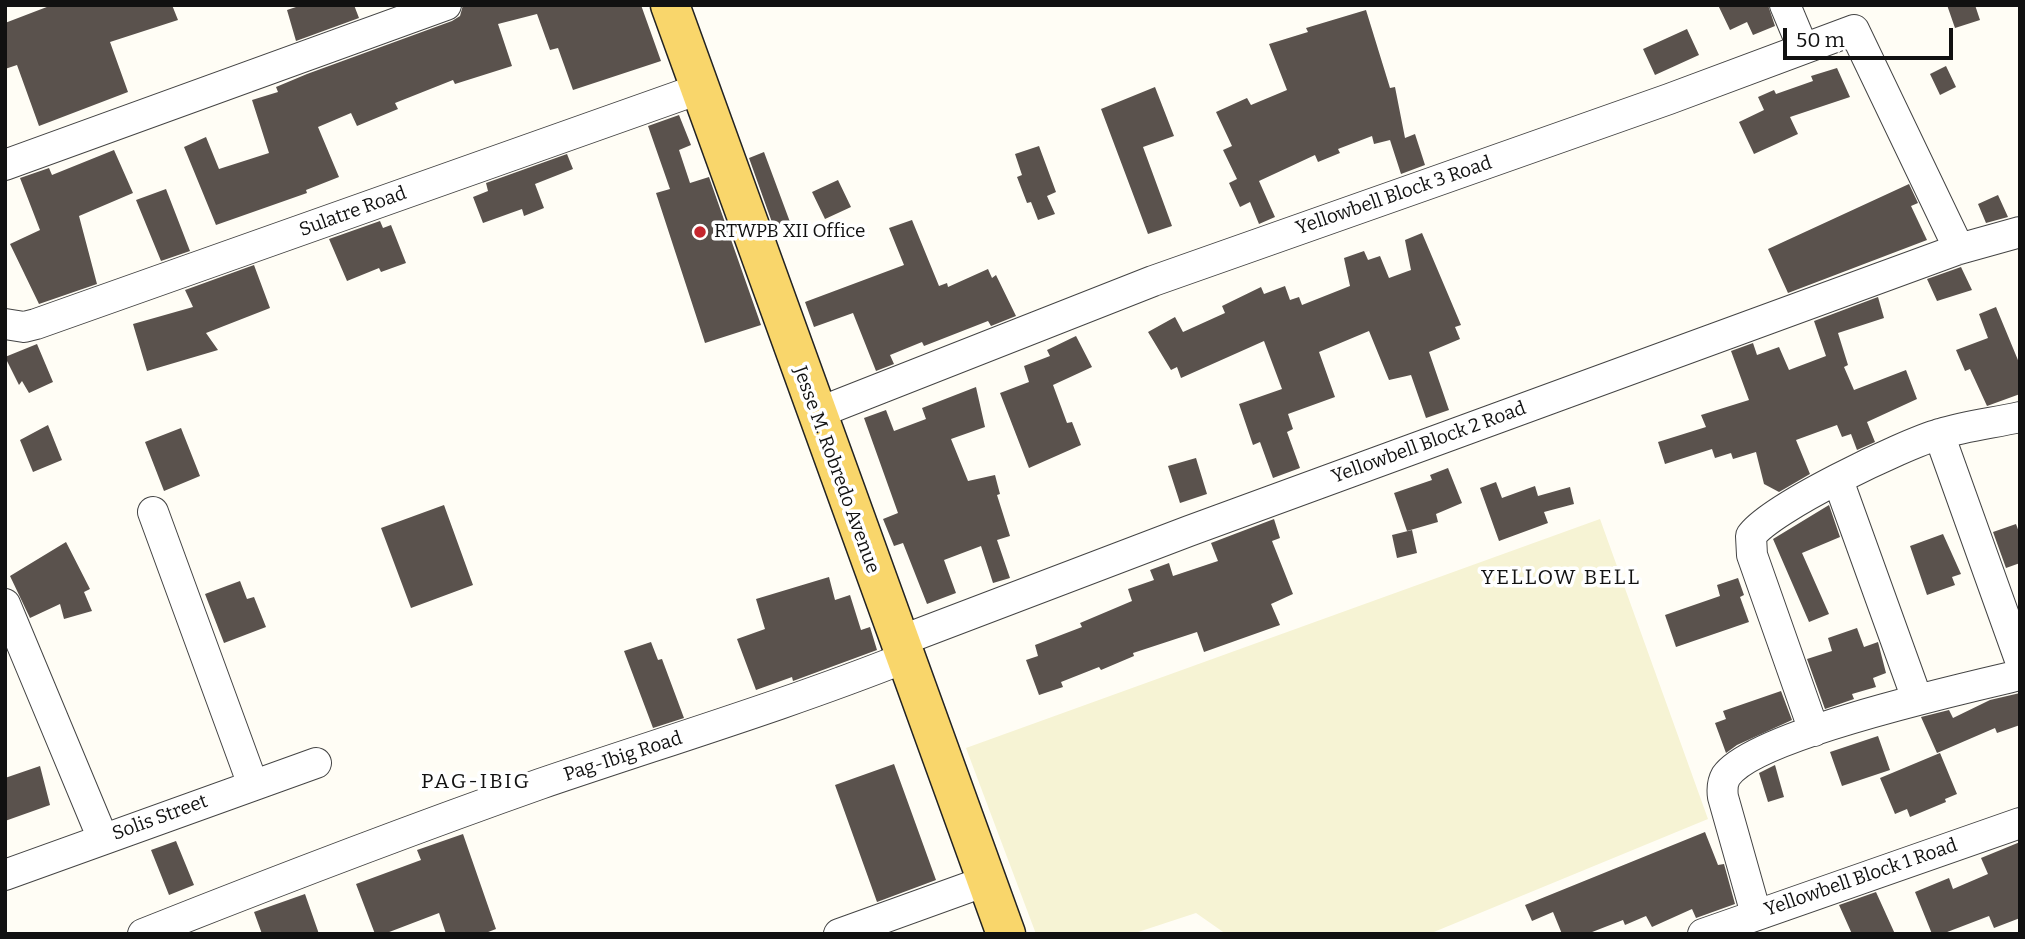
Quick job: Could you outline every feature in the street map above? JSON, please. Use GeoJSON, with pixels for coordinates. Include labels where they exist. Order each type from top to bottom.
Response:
{"type":"FeatureCollection","features":[{"type":"Feature","properties":{"kind":"main road","name":"Jesse M. Robredo Avenue"},"geometry":{"type":"LineString","coordinates":[[670,5],[815,414],[1006,934]]}},
{"type":"Feature","properties":{"kind":"street"},"geometry":{"type":"LineString","coordinates":[[5,165],[446,5]]}},
{"type":"Feature","properties":{"kind":"street"},"geometry":{"type":"LineString","coordinates":[[1785,5],[1803,48]]}},
{"type":"Feature","properties":{"kind":"street","name":"Yellowbell Block 3 Road"},"geometry":{"type":"LineString","coordinates":[[815,414],[1153,281],[1854,30],[1959,249]]}},
{"type":"Feature","properties":{"kind":"street","name":"Sulatre Road"},"geometry":{"type":"LineString","coordinates":[[5,324],[24,327],[36,324],[699,89]]}},
{"type":"Feature","properties":{"kind":"street","name":"Yellowbell Block 2 Road"},"geometry":{"type":"LineString","coordinates":[[903,649],[1189,531],[1959,249],[2020,232]]}},
{"type":"Feature","properties":{"kind":"street"},"geometry":{"type":"LineString","coordinates":[[1814,731],[1749,543],[1757,527],[1838,480],[1939,434],[2020,418]]}},
{"type":"Feature","properties":{"kind":"street"},"geometry":{"type":"LineString","coordinates":[[1939,434],[2020,660]]}},
{"type":"Feature","properties":{"kind":"street"},"geometry":{"type":"LineString","coordinates":[[1838,480],[1916,699]]}},
{"type":"Feature","properties":{"kind":"street"},"geometry":{"type":"LineString","coordinates":[[153,512],[253,785]]}},
{"type":"Feature","properties":{"kind":"street"},"geometry":{"type":"LineString","coordinates":[[5,604],[103,839]]}},
{"type":"Feature","properties":{"kind":"street","name":"Pag-Ibig Road"},"geometry":{"type":"LineString","coordinates":[[143,934],[541,784],[799,699],[903,649]]}},
{"type":"Feature","properties":{"kind":"street"},"geometry":{"type":"LineString","coordinates":[[1756,914],[1729,821],[1722,785],[1730,772],[1741,763],[1814,731],[1916,699],[2020,675]]}},
{"type":"Feature","properties":{"kind":"street","name":"Solis Street"},"geometry":{"type":"LineString","coordinates":[[5,875],[316,763]]}},
{"type":"Feature","properties":{"kind":"street","name":"Yellowbell Block 1 Road"},"geometry":{"type":"LineString","coordinates":[[1703,934],[2020,823]]}},
{"type":"Feature","properties":{"kind":"street"},"geometry":{"type":"LineString","coordinates":[[839,934],[986,881]]}},
{"type":"Feature","properties":{"kind":"shaded area"},"geometry":{"type":"Polygon","coordinates":[[[1600,519],[1708,819],[1429,934],[1226,934],[1196,913],[1132,934],[1036,934],[966,748],[1600,519]]]}},
{"type":"Feature","properties":{"kind":"building"},"geometry":{"type":"Polygon","coordinates":[[[52,5],[172,5],[178,20],[110,42],[128,92],[39,126],[17,65],[5,69],[5,23],[52,5]]]}},
{"type":"Feature","properties":{"kind":"building"},"geometry":{"type":"Polygon","coordinates":[[[302,5],[354,5],[359,18],[296,41],[287,10],[302,5]]]}},
{"type":"Feature","properties":{"kind":"building"},"geometry":{"type":"Polygon","coordinates":[[[463,5],[641,5],[661,61],[573,90],[558,48],[550,50],[537,14],[498,24],[512,66],[455,84],[453,80],[395,103],[398,109],[357,126],[351,113],[318,127],[339,177],[306,190],[307,193],[216,225],[184,147],[206,137],[219,169],[269,153],[252,100],[278,92],[276,87],[307,74],[452,21],[460,16],[463,5]]]}},
{"type":"Feature","properties":{"kind":"building"},"geometry":{"type":"Polygon","coordinates":[[[1718,5],[1768,5],[1775,26],[1753,35],[1747,22],[1730,30],[1718,5]]]}},
{"type":"Feature","properties":{"kind":"building"},"geometry":{"type":"Polygon","coordinates":[[[1947,5],[1975,5],[1980,20],[1955,28],[1947,5]]]}},
{"type":"Feature","properties":{"kind":"building"},"geometry":{"type":"Polygon","coordinates":[[[1366,10],[1390,88],[1395,87],[1405,138],[1415,134],[1425,165],[1401,174],[1390,140],[1374,144],[1372,136],[1338,149],[1340,153],[1318,162],[1315,155],[1259,181],[1275,217],[1259,224],[1250,202],[1240,207],[1229,183],[1237,179],[1223,150],[1232,146],[1216,112],[1247,98],[1251,105],[1287,90],[1269,44],[1308,32],[1306,28],[1366,10]]]}},
{"type":"Feature","properties":{"kind":"building"},"geometry":{"type":"Polygon","coordinates":[[[1687,29],[1699,55],[1655,75],[1643,49],[1687,29]]]}},
{"type":"Feature","properties":{"kind":"building"},"geometry":{"type":"Polygon","coordinates":[[[1946,66],[1956,87],[1940,95],[1930,74],[1946,66]]]}},
{"type":"Feature","properties":{"kind":"building"},"geometry":{"type":"Polygon","coordinates":[[[1837,68],[1850,97],[1790,117],[1798,134],[1754,154],[1739,122],[1764,110],[1758,97],[1774,90],[1776,94],[1813,81],[1811,76],[1837,68]]]}},
{"type":"Feature","properties":{"kind":"building"},"geometry":{"type":"Polygon","coordinates":[[[1155,87],[1174,136],[1143,147],[1172,226],[1148,234],[1101,109],[1155,87]]]}},
{"type":"Feature","properties":{"kind":"building","name":"RTWPB XII Office"},"geometry":{"type":"Polygon","coordinates":[[[679,115],[691,145],[679,150],[690,183],[709,177],[761,325],[705,343],[656,193],[670,189],[648,126],[679,115]]]}},
{"type":"Feature","properties":{"kind":"building"},"geometry":{"type":"Polygon","coordinates":[[[1039,146],[1056,192],[1047,196],[1055,214],[1038,220],[1031,202],[1027,203],[1017,177],[1022,175],[1015,154],[1039,146]]]}},
{"type":"Feature","properties":{"kind":"building"},"geometry":{"type":"Polygon","coordinates":[[[114,150],[133,193],[79,216],[97,284],[39,304],[10,244],[40,230],[20,178],[49,168],[52,175],[114,150]]]}},
{"type":"Feature","properties":{"kind":"building"},"geometry":{"type":"Polygon","coordinates":[[[764,152],[790,222],[774,228],[749,158],[764,152]]]}},
{"type":"Feature","properties":{"kind":"building"},"geometry":{"type":"Polygon","coordinates":[[[567,154],[573,169],[535,184],[544,208],[524,216],[522,209],[483,223],[473,197],[488,191],[486,183],[567,154]]]}},
{"type":"Feature","properties":{"kind":"building"},"geometry":{"type":"Polygon","coordinates":[[[838,180],[851,207],[825,219],[812,192],[838,180]]]}},
{"type":"Feature","properties":{"kind":"building"},"geometry":{"type":"Polygon","coordinates":[[[1909,184],[1918,203],[1911,206],[1927,240],[1788,293],[1768,249],[1909,184]]]}},
{"type":"Feature","properties":{"kind":"building"},"geometry":{"type":"Polygon","coordinates":[[[166,189],[190,251],[161,261],[136,200],[166,189]]]}},
{"type":"Feature","properties":{"kind":"building"},"geometry":{"type":"Polygon","coordinates":[[[1998,195],[2008,217],[1986,223],[1978,204],[1998,195]]]}},
{"type":"Feature","properties":{"kind":"building"},"geometry":{"type":"Polygon","coordinates":[[[912,220],[939,286],[947,283],[948,287],[988,269],[992,278],[996,275],[1016,316],[991,326],[988,321],[924,346],[922,342],[890,355],[894,364],[876,371],[853,313],[814,327],[805,302],[904,265],[889,228],[912,220]]]}},
{"type":"Feature","properties":{"kind":"building"},"geometry":{"type":"Polygon","coordinates":[[[380,221],[383,228],[391,225],[406,263],[381,272],[379,268],[347,281],[329,239],[380,221]]]}},
{"type":"Feature","properties":{"kind":"building"},"geometry":{"type":"Polygon","coordinates":[[[1422,233],[1461,325],[1455,327],[1460,339],[1429,352],[1449,410],[1426,418],[1411,375],[1389,380],[1369,331],[1319,352],[1335,397],[1288,414],[1293,429],[1287,432],[1300,468],[1273,478],[1260,442],[1253,445],[1239,404],[1282,389],[1264,341],[1181,378],[1177,367],[1171,370],[1148,332],[1175,317],[1183,332],[1225,313],[1222,306],[1261,287],[1264,294],[1285,286],[1290,300],[1299,297],[1302,305],[1350,286],[1344,258],[1364,251],[1368,260],[1380,256],[1389,278],[1411,270],[1405,240],[1422,233]]]}},
{"type":"Feature","properties":{"kind":"building"},"geometry":{"type":"Polygon","coordinates":[[[254,265],[270,308],[206,333],[218,350],[147,371],[133,324],[193,307],[185,290],[254,265]]]}},
{"type":"Feature","properties":{"kind":"building"},"geometry":{"type":"Polygon","coordinates":[[[1961,267],[1972,290],[1937,301],[1927,279],[1961,267]]]}},
{"type":"Feature","properties":{"kind":"building"},"geometry":{"type":"Polygon","coordinates":[[[1878,297],[1884,318],[1838,333],[1848,365],[1844,367],[1854,390],[1906,370],[1917,399],[1867,422],[1875,442],[1857,450],[1851,434],[1842,437],[1837,425],[1796,440],[1810,474],[1779,492],[1764,484],[1756,452],[1733,459],[1731,453],[1715,458],[1712,449],[1665,464],[1658,442],[1706,427],[1701,415],[1749,400],[1731,351],[1753,343],[1757,355],[1779,347],[1789,370],[1826,356],[1814,321],[1878,297]]]}},
{"type":"Feature","properties":{"kind":"building"},"geometry":{"type":"Polygon","coordinates":[[[1996,307],[2020,365],[2020,394],[1987,406],[1970,369],[1965,371],[1956,350],[1988,338],[1979,314],[1996,307]]]}},
{"type":"Feature","properties":{"kind":"building"},"geometry":{"type":"Polygon","coordinates":[[[1076,336],[1092,367],[1053,385],[1067,423],[1072,422],[1081,445],[1029,468],[1000,393],[1029,382],[1024,366],[1050,356],[1047,350],[1076,336]]]}},
{"type":"Feature","properties":{"kind":"building"},"geometry":{"type":"Polygon","coordinates":[[[37,344],[53,382],[29,393],[22,381],[19,385],[5,357],[37,344]]]}},
{"type":"Feature","properties":{"kind":"building"},"geometry":{"type":"Polygon","coordinates":[[[976,387],[985,427],[951,439],[968,481],[995,475],[1000,494],[997,495],[1010,536],[997,540],[1010,578],[993,583],[981,546],[944,560],[956,593],[927,604],[903,543],[894,546],[883,519],[898,513],[864,418],[886,410],[894,431],[926,419],[922,408],[976,387]]]}},
{"type":"Feature","properties":{"kind":"building"},"geometry":{"type":"Polygon","coordinates":[[[48,425],[62,460],[33,472],[20,440],[48,425]]]}},
{"type":"Feature","properties":{"kind":"building"},"geometry":{"type":"Polygon","coordinates":[[[181,428],[200,476],[164,491],[145,442],[181,428]]]}},
{"type":"Feature","properties":{"kind":"building"},"geometry":{"type":"Polygon","coordinates":[[[1196,458],[1207,494],[1180,503],[1168,466],[1196,458]]]}},
{"type":"Feature","properties":{"kind":"building"},"geometry":{"type":"Polygon","coordinates":[[[1448,468],[1462,503],[1436,514],[1438,522],[1407,531],[1394,493],[1432,480],[1430,475],[1448,468]]]}},
{"type":"Feature","properties":{"kind":"building"},"geometry":{"type":"Polygon","coordinates":[[[1496,482],[1502,498],[1535,486],[1538,496],[1570,487],[1574,504],[1544,512],[1548,523],[1499,541],[1480,488],[1496,482]]]}},
{"type":"Feature","properties":{"kind":"building"},"geometry":{"type":"Polygon","coordinates":[[[444,505],[473,585],[411,608],[381,528],[444,505]]]}},
{"type":"Feature","properties":{"kind":"building"},"geometry":{"type":"Polygon","coordinates":[[[1829,505],[1840,537],[1802,553],[1829,614],[1809,622],[1773,539],[1829,505]]]}},
{"type":"Feature","properties":{"kind":"building"},"geometry":{"type":"Polygon","coordinates":[[[1274,519],[1280,538],[1272,541],[1293,594],[1271,604],[1280,625],[1204,652],[1197,632],[1133,653],[1134,656],[1101,670],[1099,667],[1061,682],[1063,687],[1039,695],[1026,660],[1038,656],[1035,645],[1082,627],[1080,623],[1132,601],[1128,589],[1154,580],[1150,570],[1169,563],[1173,576],[1218,561],[1211,543],[1274,519]]]}},
{"type":"Feature","properties":{"kind":"building"},"geometry":{"type":"Polygon","coordinates":[[[2016,524],[2020,535],[2020,563],[2006,568],[1993,532],[2016,524]]]}},
{"type":"Feature","properties":{"kind":"building"},"geometry":{"type":"Polygon","coordinates":[[[1412,530],[1417,553],[1397,558],[1392,535],[1412,530]]]}},
{"type":"Feature","properties":{"kind":"building"},"geometry":{"type":"Polygon","coordinates":[[[1943,534],[1961,574],[1952,577],[1955,585],[1927,595],[1910,546],[1943,534]]]}},
{"type":"Feature","properties":{"kind":"building"},"geometry":{"type":"Polygon","coordinates":[[[66,542],[90,589],[84,592],[92,611],[64,619],[60,604],[30,618],[10,576],[66,542]]]}},
{"type":"Feature","properties":{"kind":"building"},"geometry":{"type":"Polygon","coordinates":[[[829,577],[835,600],[850,595],[861,630],[870,627],[877,650],[793,681],[792,677],[756,690],[737,639],[765,629],[756,599],[829,577]]]}},
{"type":"Feature","properties":{"kind":"building"},"geometry":{"type":"Polygon","coordinates":[[[1738,578],[1744,595],[1740,597],[1749,622],[1676,647],[1665,615],[1720,596],[1717,585],[1738,578]]]}},
{"type":"Feature","properties":{"kind":"building"},"geometry":{"type":"Polygon","coordinates":[[[240,581],[247,599],[254,597],[266,627],[224,643],[205,594],[240,581]]]}},
{"type":"Feature","properties":{"kind":"building"},"geometry":{"type":"Polygon","coordinates":[[[1857,628],[1864,647],[1878,642],[1886,673],[1873,678],[1876,687],[1852,694],[1854,699],[1825,709],[1807,659],[1832,651],[1828,638],[1857,628]]]}},
{"type":"Feature","properties":{"kind":"building"},"geometry":{"type":"Polygon","coordinates":[[[651,642],[658,660],[662,659],[684,718],[653,728],[624,651],[651,642]]]}},
{"type":"Feature","properties":{"kind":"building"},"geometry":{"type":"Polygon","coordinates":[[[1781,691],[1792,720],[1737,745],[1726,753],[1715,723],[1726,719],[1723,711],[1781,691]]]}},
{"type":"Feature","properties":{"kind":"building"},"geometry":{"type":"Polygon","coordinates":[[[2020,693],[2020,725],[1997,733],[1995,728],[1937,753],[1921,717],[1949,710],[1953,718],[1990,700],[2020,693]]]}},
{"type":"Feature","properties":{"kind":"building"},"geometry":{"type":"Polygon","coordinates":[[[1878,736],[1890,770],[1842,786],[1830,752],[1878,736]]]}},
{"type":"Feature","properties":{"kind":"building"},"geometry":{"type":"Polygon","coordinates":[[[1940,753],[1957,794],[1945,799],[1946,802],[1910,817],[1907,809],[1895,814],[1880,778],[1940,753]]]}},
{"type":"Feature","properties":{"kind":"building"},"geometry":{"type":"Polygon","coordinates":[[[894,764],[936,880],[877,902],[835,785],[894,764]]]}},
{"type":"Feature","properties":{"kind":"building"},"geometry":{"type":"Polygon","coordinates":[[[1775,765],[1784,797],[1768,802],[1759,773],[1775,765]]]}},
{"type":"Feature","properties":{"kind":"building"},"geometry":{"type":"Polygon","coordinates":[[[40,766],[50,805],[5,821],[5,778],[40,766]]]}},
{"type":"Feature","properties":{"kind":"building"},"geometry":{"type":"Polygon","coordinates":[[[1705,832],[1718,865],[1724,864],[1735,904],[1696,918],[1692,909],[1652,927],[1646,916],[1625,925],[1623,920],[1587,934],[1562,934],[1553,912],[1532,921],[1525,905],[1705,832]]]}},
{"type":"Feature","properties":{"kind":"building"},"geometry":{"type":"Polygon","coordinates":[[[463,834],[496,929],[483,934],[446,934],[439,913],[384,934],[375,934],[356,884],[421,860],[417,850],[463,834]]]}},
{"type":"Feature","properties":{"kind":"building"},"geometry":{"type":"Polygon","coordinates":[[[176,841],[194,885],[169,895],[151,850],[176,841]]]}},
{"type":"Feature","properties":{"kind":"building"},"geometry":{"type":"Polygon","coordinates":[[[2020,842],[2020,918],[1994,928],[1989,916],[1942,934],[1932,934],[1915,892],[1949,878],[1953,889],[1988,874],[1981,858],[2020,842]]]}},
{"type":"Feature","properties":{"kind":"building"},"geometry":{"type":"Polygon","coordinates":[[[1876,892],[1895,934],[1852,934],[1839,905],[1876,892]]]}},
{"type":"Feature","properties":{"kind":"building"},"geometry":{"type":"Polygon","coordinates":[[[305,894],[319,934],[262,934],[254,912],[305,894]]]}},
{"type":"Feature","properties":{"kind":"place","name":"RTWPB XII Office"},"geometry":{"type":"Point","coordinates":[700,232]}},
{"type":"Feature","properties":{"kind":"district","name":"YELLOW BELL"},"geometry":{"type":"Point","coordinates":[1561,578]}},
{"type":"Feature","properties":{"kind":"district","name":"PAG-IBIG"},"geometry":{"type":"Point","coordinates":[476,782]}}]}
